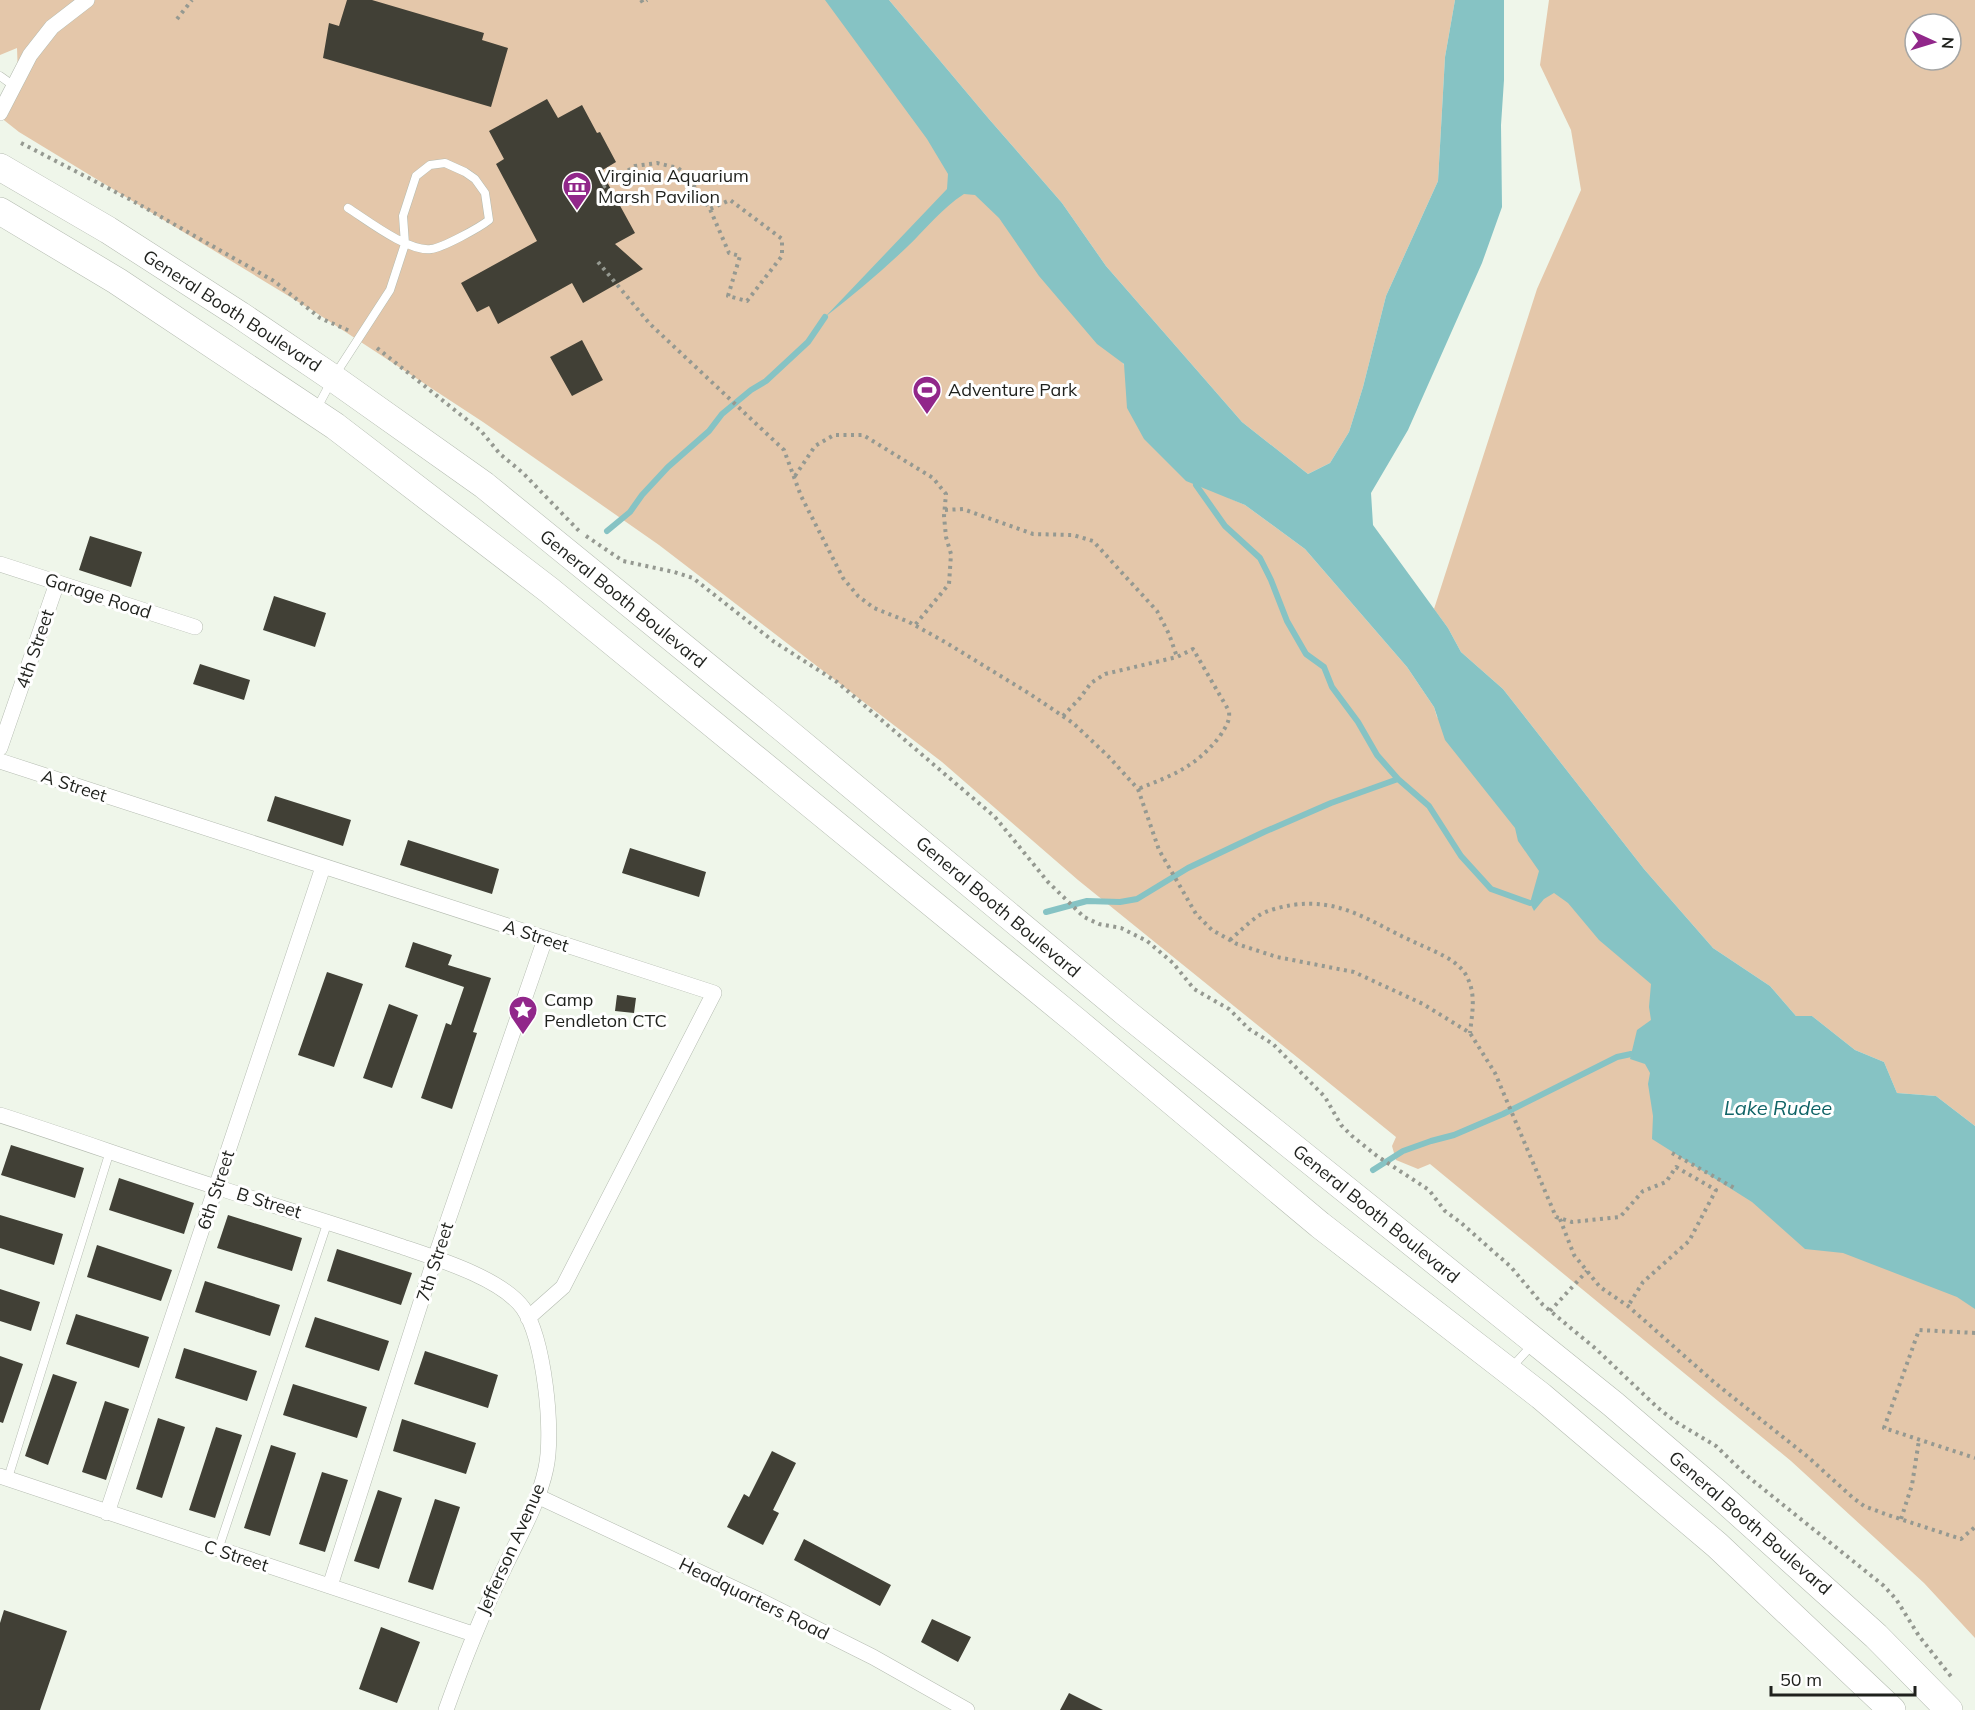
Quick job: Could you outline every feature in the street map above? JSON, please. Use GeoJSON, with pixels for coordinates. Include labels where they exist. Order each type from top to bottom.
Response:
{"type":"FeatureCollection","features":[{"type":"Feature","properties":{"kind":"highway","name":"General Booth Boulevard"},"geometry":{"type":"LineString","coordinates":[[0,167],[108,230],[240,315],[484,485],[794,737],[1126,1013],[1612,1404],[1717,1493],[1876,1636],[1949,1710]]}},
{"type":"Feature","properties":{"kind":"highway","name":"General Booth Boulevard"},"geometry":{"type":"LineString","coordinates":[[0,211],[117,281],[314,412],[549,590],[1076,1021],[1320,1225],[1509,1371],[1717,1545],[1892,1710]]}},
{"type":"Feature","properties":{"kind":"street"},"geometry":{"type":"LineString","coordinates":[[0,113],[30,55],[52,27],[87,0]]}},
{"type":"Feature","properties":{"kind":"street","name":"Garage Road"},"geometry":{"type":"LineString","coordinates":[[0,564],[195,627]]}},
{"type":"Feature","properties":{"kind":"street","name":"4th Street"},"geometry":{"type":"LineString","coordinates":[[0,748],[57,583]]}},
{"type":"Feature","properties":{"kind":"street","name":"A Street"},"geometry":{"type":"LineString","coordinates":[[0,761],[714,993],[562,1287],[528,1318]]}},
{"type":"Feature","properties":{"kind":"street","name":"6th Street"},"geometry":{"type":"LineString","coordinates":[[107,1513],[323,867]]}},
{"type":"Feature","properties":{"kind":"street","name":"7th Street"},"geometry":{"type":"LineString","coordinates":[[330,1587],[435,1258],[545,939]]}},
{"type":"Feature","properties":{"kind":"street","name":"B Street"},"geometry":{"type":"LineString","coordinates":[[1,1119],[110,1151],[435,1258]]}},
{"type":"Feature","properties":{"kind":"street","name":"Jefferson Avenue"},"geometry":{"type":"LineString","coordinates":[[435,1258],[476,1275],[505,1291],[522,1307],[540,1352],[549,1425],[547,1466],[537,1496],[473,1634],[446,1710]]}},
{"type":"Feature","properties":{"kind":"street","name":"C Street"},"geometry":{"type":"LineString","coordinates":[[4,1477],[473,1634]]}},
{"type":"Feature","properties":{"kind":"street","name":"Headquarters Road"},"geometry":{"type":"LineString","coordinates":[[537,1496],[755,1598],[873,1658],[967,1710]]}},
{"type":"Feature","properties":{"kind":"lane"},"geometry":{"type":"LineString","coordinates":[[0,76],[14,86]]}},
{"type":"Feature","properties":{"kind":"lane"},"geometry":{"type":"LineString","coordinates":[[314,412],[333,378],[390,290],[405,244],[403,216],[416,176],[430,165],[445,163],[465,172],[475,179],[485,193],[489,220],[476,230],[430,249],[405,244],[348,208]]}},
{"type":"Feature","properties":{"kind":"lane"},"geometry":{"type":"LineString","coordinates":[[4,1477],[110,1151]]}},
{"type":"Feature","properties":{"kind":"lane"},"geometry":{"type":"LineString","coordinates":[[218,1550],[328,1221]]}},
{"type":"Feature","properties":{"kind":"lane"},"geometry":{"type":"LineString","coordinates":[[1509,1371],[1535,1342]]}},
{"type":"Feature","properties":{"kind":"path"},"geometry":{"type":"LineString","coordinates":[[177,20],[192,0]]}},
{"type":"Feature","properties":{"kind":"path"},"geometry":{"type":"LineString","coordinates":[[641,0],[643,3],[647,0]]}},
{"type":"Feature","properties":{"kind":"path"},"geometry":{"type":"LineString","coordinates":[[21,143],[143,207],[274,281],[320,318],[351,332]]}},
{"type":"Feature","properties":{"kind":"path"},"geometry":{"type":"LineString","coordinates":[[603,187],[635,166],[657,163],[678,168],[688,177],[710,209],[729,253],[740,256],[728,296],[747,301],[782,256],[782,239],[730,200],[710,209]]}},
{"type":"Feature","properties":{"kind":"path"},"geometry":{"type":"LineString","coordinates":[[598,262],[650,324],[784,450],[801,496],[843,578],[858,596],[874,608],[915,625],[1030,694],[1063,716],[1108,756],[1138,789],[1159,850],[1196,914],[1212,930],[1237,944],[1277,957],[1354,972],[1423,1004],[1470,1033],[1494,1072],[1574,1255],[1600,1287],[1628,1306],[1715,1383],[1766,1426],[1808,1457],[1864,1506],[1960,1539],[1975,1527]]}},
{"type":"Feature","properties":{"kind":"path"},"geometry":{"type":"LineString","coordinates":[[377,348],[481,431],[493,446],[582,533],[623,561],[693,578],[773,640],[837,682],[989,812],[1056,890],[1084,917],[1099,924],[1121,928],[1147,941],[1173,963],[1194,988],[1229,1009],[1249,1029],[1272,1044],[1325,1097],[1341,1125],[1377,1156],[1429,1190],[1445,1211],[1522,1278],[1543,1305],[1596,1350],[1658,1408],[1676,1422],[1716,1446],[1746,1475],[1884,1586],[1896,1599],[1919,1636],[1955,1682]]}},
{"type":"Feature","properties":{"kind":"path"},"geometry":{"type":"LineString","coordinates":[[795,476],[815,446],[834,435],[863,435],[933,478],[946,494],[946,537],[951,554],[949,584],[915,625]]}},
{"type":"Feature","properties":{"kind":"path"},"geometry":{"type":"LineString","coordinates":[[945,510],[963,509],[1033,534],[1073,535],[1093,541],[1158,611],[1177,657]]}},
{"type":"Feature","properties":{"kind":"path"},"geometry":{"type":"LineString","coordinates":[[1063,716],[1091,683],[1105,674],[1177,657],[1193,649],[1229,711],[1230,722],[1195,763],[1171,776],[1138,789]]}},
{"type":"Feature","properties":{"kind":"path"},"geometry":{"type":"LineString","coordinates":[[1230,940],[1259,915],[1282,907],[1309,903],[1339,907],[1376,922],[1437,952],[1460,967],[1468,977],[1473,998],[1470,1033]]}},
{"type":"Feature","properties":{"kind":"path"},"geometry":{"type":"LineString","coordinates":[[1672,1153],[1736,1189]]}},
{"type":"Feature","properties":{"kind":"path"},"geometry":{"type":"LineString","coordinates":[[1558,1218],[1572,1222],[1620,1216],[1643,1191],[1666,1182],[1676,1167],[1716,1190],[1689,1241],[1644,1282],[1628,1306]]}},
{"type":"Feature","properties":{"kind":"path"},"geometry":{"type":"LineString","coordinates":[[1550,1311],[1587,1271]]}},
{"type":"Feature","properties":{"kind":"path"},"geometry":{"type":"LineString","coordinates":[[1975,1333],[1919,1330],[1884,1428],[1975,1458]]}},
{"type":"Feature","properties":{"kind":"path"},"geometry":{"type":"LineString","coordinates":[[1901,1519],[1912,1485],[1919,1440]]}},
{"type":"Feature","properties":{"kind":"shaded area"},"geometry":{"type":"Polygon","coordinates":[[[0,0],[837,0],[1229,498],[1245,505],[1305,549],[1407,667],[1434,707],[1437,717],[1975,1203],[1975,1638],[1924,1583],[1791,1461],[1430,1164],[1418,1169],[1396,1160],[1392,1146],[1396,1137],[1078,880],[942,762],[659,545],[483,422],[315,312],[19,132],[0,117],[18,76],[17,48],[0,55],[0,0]]]}},
{"type":"Feature","properties":{"kind":"shaded area"},"geometry":{"type":"Polygon","coordinates":[[[889,0],[1455,0],[1445,57],[1438,181],[1386,296],[1349,432],[1330,463],[1308,474],[1242,422],[1106,266],[1062,203],[889,0]]]}},
{"type":"Feature","properties":{"kind":"shaded area"},"geometry":{"type":"Polygon","coordinates":[[[1549,0],[1975,0],[1975,1126],[1936,1096],[1897,1093],[1884,1062],[1855,1050],[1812,1016],[1796,1016],[1770,986],[1713,948],[1644,869],[1503,689],[1461,652],[1434,609],[1537,289],[1581,190],[1571,130],[1540,65],[1549,0]]]}},
{"type":"Feature","properties":{"kind":"water","name":"Lake Rudee"},"geometry":{"type":"Polygon","coordinates":[[[825,0],[889,0],[1062,203],[1106,266],[1242,422],[1308,474],[1330,463],[1349,432],[1386,296],[1438,181],[1445,57],[1455,0],[1504,0],[1502,207],[1482,263],[1408,430],[1371,493],[1373,525],[1448,628],[1461,652],[1503,689],[1644,869],[1713,948],[1770,986],[1796,1016],[1812,1016],[1855,1050],[1884,1062],[1897,1093],[1936,1096],[1975,1126],[1975,1309],[1957,1297],[1843,1253],[1805,1249],[1752,1202],[1652,1139],[1653,1116],[1648,1084],[1650,1073],[1645,1064],[1630,1059],[1637,1030],[1651,1020],[1649,1007],[1651,984],[1599,940],[1568,903],[1554,893],[1544,899],[1534,911],[1530,903],[1539,871],[1518,841],[1515,828],[1445,740],[1434,707],[1407,667],[1305,549],[1245,505],[1186,481],[1144,439],[1127,408],[1124,364],[1097,344],[1039,276],[999,218],[975,195],[964,194],[948,206],[907,247],[825,317],[947,189],[948,174],[927,139],[825,0]]]}},
{"type":"Feature","properties":{"kind":"building"},"geometry":{"type":"Polygon","coordinates":[[[347,0],[372,0],[484,33],[482,40],[508,48],[491,107],[323,58],[329,23],[339,26],[347,0]]]}},
{"type":"Feature","properties":{"kind":"building","name":"Virginia Aquarium Marsh Pavilion"},"geometry":{"type":"Polygon","coordinates":[[[547,99],[558,118],[582,105],[597,133],[600,132],[616,162],[601,171],[635,233],[615,244],[643,269],[583,303],[572,283],[498,324],[489,306],[477,312],[461,283],[537,241],[496,164],[504,159],[489,131],[547,99]]]}},
{"type":"Feature","properties":{"kind":"building"},"geometry":{"type":"Polygon","coordinates":[[[582,340],[603,380],[572,396],[550,357],[582,340]]]}},
{"type":"Feature","properties":{"kind":"building"},"geometry":{"type":"Polygon","coordinates":[[[90,536],[142,552],[131,587],[79,570],[90,536]]]}},
{"type":"Feature","properties":{"kind":"building"},"geometry":{"type":"Polygon","coordinates":[[[274,596],[326,613],[315,647],[263,630],[274,596]]]}},
{"type":"Feature","properties":{"kind":"building"},"geometry":{"type":"Polygon","coordinates":[[[200,664],[250,680],[244,700],[193,684],[200,664]]]}},
{"type":"Feature","properties":{"kind":"building"},"geometry":{"type":"Polygon","coordinates":[[[275,796],[351,820],[343,846],[267,821],[275,796]]]}},
{"type":"Feature","properties":{"kind":"building"},"geometry":{"type":"Polygon","coordinates":[[[408,840],[499,869],[492,894],[400,865],[408,840]]]}},
{"type":"Feature","properties":{"kind":"building"},"geometry":{"type":"Polygon","coordinates":[[[630,848],[706,872],[699,897],[622,873],[630,848]]]}},
{"type":"Feature","properties":{"kind":"building"},"geometry":{"type":"Polygon","coordinates":[[[413,942],[452,955],[448,965],[491,978],[473,1032],[477,1033],[452,1109],[421,1098],[446,1023],[451,1025],[464,987],[405,967],[413,942]]]}},
{"type":"Feature","properties":{"kind":"building"},"geometry":{"type":"Polygon","coordinates":[[[327,972],[363,984],[334,1067],[298,1055],[327,972]]]}},
{"type":"Feature","properties":{"kind":"building"},"geometry":{"type":"Polygon","coordinates":[[[617,995],[636,998],[634,1013],[615,1011],[617,995]]]}},
{"type":"Feature","properties":{"kind":"building"},"geometry":{"type":"Polygon","coordinates":[[[389,1004],[418,1015],[392,1088],[363,1078],[389,1004]]]}},
{"type":"Feature","properties":{"kind":"building"},"geometry":{"type":"Polygon","coordinates":[[[11,1145],[84,1168],[75,1198],[1,1175],[11,1145]]]}},
{"type":"Feature","properties":{"kind":"building"},"geometry":{"type":"Polygon","coordinates":[[[119,1178],[194,1203],[184,1234],[109,1210],[119,1178]]]}},
{"type":"Feature","properties":{"kind":"building"},"geometry":{"type":"Polygon","coordinates":[[[0,1215],[63,1234],[54,1265],[0,1248],[0,1215]]]}},
{"type":"Feature","properties":{"kind":"building"},"geometry":{"type":"Polygon","coordinates":[[[228,1215],[302,1238],[292,1271],[217,1248],[228,1215]]]}},
{"type":"Feature","properties":{"kind":"building"},"geometry":{"type":"Polygon","coordinates":[[[97,1245],[172,1270],[161,1301],[87,1277],[97,1245]]]}},
{"type":"Feature","properties":{"kind":"building"},"geometry":{"type":"Polygon","coordinates":[[[337,1249],[412,1273],[401,1305],[327,1281],[337,1249]]]}},
{"type":"Feature","properties":{"kind":"building"},"geometry":{"type":"Polygon","coordinates":[[[205,1281],[280,1305],[270,1336],[195,1312],[205,1281]]]}},
{"type":"Feature","properties":{"kind":"building"},"geometry":{"type":"Polygon","coordinates":[[[0,1289],[40,1302],[31,1331],[0,1321],[0,1289]]]}},
{"type":"Feature","properties":{"kind":"building"},"geometry":{"type":"Polygon","coordinates":[[[76,1314],[149,1337],[139,1368],[66,1344],[76,1314]]]}},
{"type":"Feature","properties":{"kind":"building"},"geometry":{"type":"Polygon","coordinates":[[[315,1317],[389,1341],[379,1371],[305,1347],[315,1317]]]}},
{"type":"Feature","properties":{"kind":"building"},"geometry":{"type":"Polygon","coordinates":[[[184,1348],[257,1371],[247,1401],[175,1378],[184,1348]]]}},
{"type":"Feature","properties":{"kind":"building"},"geometry":{"type":"Polygon","coordinates":[[[425,1351],[498,1375],[488,1408],[414,1384],[425,1351]]]}},
{"type":"Feature","properties":{"kind":"building"},"geometry":{"type":"Polygon","coordinates":[[[0,1356],[23,1364],[3,1423],[0,1422],[0,1356]]]}},
{"type":"Feature","properties":{"kind":"building"},"geometry":{"type":"Polygon","coordinates":[[[53,1374],[77,1382],[48,1465],[25,1456],[53,1374]]]}},
{"type":"Feature","properties":{"kind":"building"},"geometry":{"type":"Polygon","coordinates":[[[293,1384],[367,1407],[357,1438],[283,1415],[293,1384]]]}},
{"type":"Feature","properties":{"kind":"building"},"geometry":{"type":"Polygon","coordinates":[[[105,1401],[129,1409],[106,1480],[82,1472],[105,1401]]]}},
{"type":"Feature","properties":{"kind":"building"},"geometry":{"type":"Polygon","coordinates":[[[158,1418],[185,1427],[162,1498],[136,1489],[158,1418]]]}},
{"type":"Feature","properties":{"kind":"building"},"geometry":{"type":"Polygon","coordinates":[[[402,1419],[476,1443],[466,1474],[393,1451],[402,1419]]]}},
{"type":"Feature","properties":{"kind":"building"},"geometry":{"type":"Polygon","coordinates":[[[216,1427],[242,1435],[215,1518],[189,1510],[216,1427]]]}},
{"type":"Feature","properties":{"kind":"building"},"geometry":{"type":"Polygon","coordinates":[[[271,1445],[296,1453],[270,1536],[244,1528],[271,1445]]]}},
{"type":"Feature","properties":{"kind":"building"},"geometry":{"type":"Polygon","coordinates":[[[772,1451],[796,1463],[773,1510],[779,1513],[763,1545],[727,1527],[744,1494],[749,1497],[772,1451]]]}},
{"type":"Feature","properties":{"kind":"building"},"geometry":{"type":"Polygon","coordinates":[[[322,1472],[348,1480],[325,1552],[299,1544],[322,1472]]]}},
{"type":"Feature","properties":{"kind":"building"},"geometry":{"type":"Polygon","coordinates":[[[378,1490],[402,1498],[379,1569],[354,1561],[378,1490]]]}},
{"type":"Feature","properties":{"kind":"building"},"geometry":{"type":"Polygon","coordinates":[[[435,1499],[460,1507],[433,1590],[408,1582],[435,1499]]]}},
{"type":"Feature","properties":{"kind":"building"},"geometry":{"type":"Polygon","coordinates":[[[804,1539],[891,1585],[880,1606],[794,1560],[804,1539]]]}},
{"type":"Feature","properties":{"kind":"building"},"geometry":{"type":"Polygon","coordinates":[[[4,1610],[67,1631],[40,1710],[0,1710],[0,1623],[4,1610]]]}},
{"type":"Feature","properties":{"kind":"building"},"geometry":{"type":"Polygon","coordinates":[[[932,1619],[971,1637],[958,1662],[921,1642],[932,1619]]]}},
{"type":"Feature","properties":{"kind":"building"},"geometry":{"type":"Polygon","coordinates":[[[381,1627],[420,1642],[397,1703],[359,1689],[381,1627]]]}},
{"type":"Feature","properties":{"kind":"building"},"geometry":{"type":"Polygon","coordinates":[[[1069,1693],[1103,1710],[1060,1710],[1069,1693]]]}},
{"type":"Feature","properties":{"kind":"waterway"},"geometry":{"type":"LineString","coordinates":[[607,531],[630,512],[668,467],[709,431],[722,414],[751,390],[766,381],[808,342],[825,317]]}},
{"type":"Feature","properties":{"kind":"waterway"},"geometry":{"type":"LineString","coordinates":[[1196,485],[1225,526],[1260,558],[1287,621],[1306,654],[1324,667],[1332,687],[1358,722],[1377,755],[1398,779]]}},
{"type":"Feature","properties":{"kind":"waterway"},"geometry":{"type":"LineString","coordinates":[[1046,912],[1087,901],[1120,902],[1137,899],[1188,868],[1264,832],[1331,803],[1398,779],[1429,806],[1461,856],[1491,889],[1530,903]]}},
{"type":"Feature","properties":{"kind":"waterway"},"geometry":{"type":"LineString","coordinates":[[1373,1170],[1403,1151],[1454,1135],[1503,1114],[1617,1057],[1631,1054]]}},
{"type":"Feature","properties":{"kind":"place","name":"Virginia Aquarium Marsh Pavilion"},"geometry":{"type":"Point","coordinates":[577,212]}},
{"type":"Feature","properties":{"kind":"place","name":"Adventure Park"},"geometry":{"type":"Point","coordinates":[927,416]}},
{"type":"Feature","properties":{"kind":"place","name":"Camp Pendleton CTC"},"geometry":{"type":"Point","coordinates":[523,1036]}}]}
